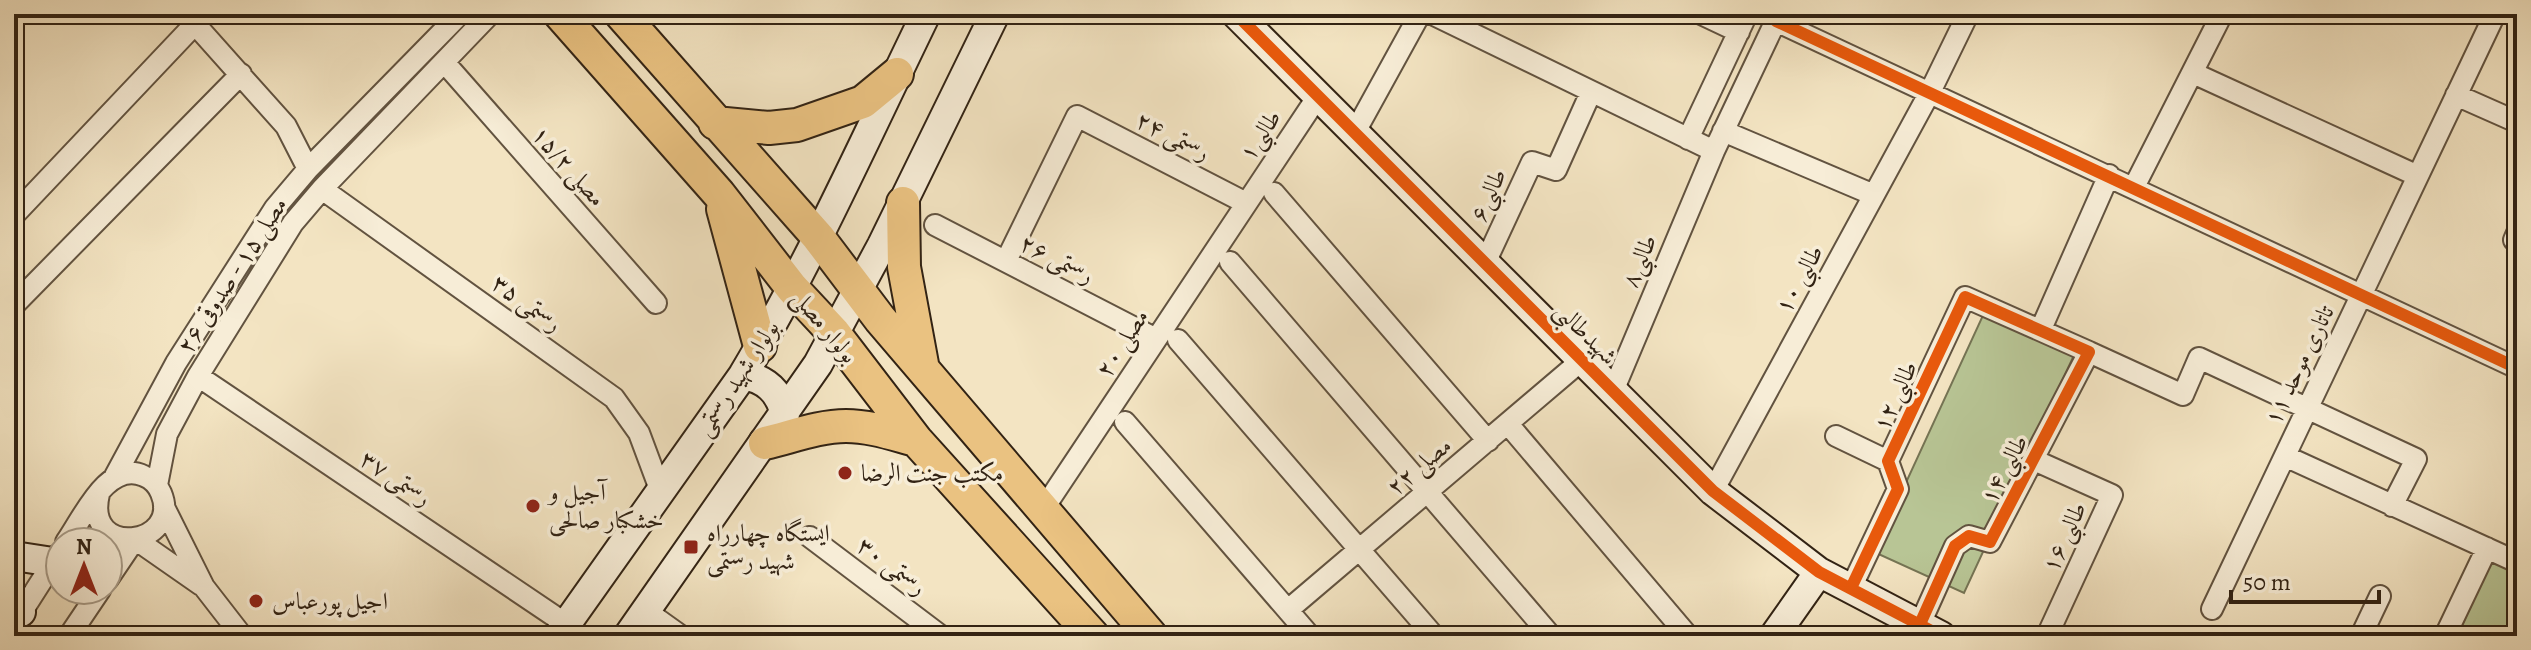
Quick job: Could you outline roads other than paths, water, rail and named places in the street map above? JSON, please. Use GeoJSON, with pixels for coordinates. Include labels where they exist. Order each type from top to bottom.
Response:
{"type":"FeatureCollection","features":[{"type":"Feature","properties":{"kind":"main road","name":"بولوار مصلی"},"geometry":{"type":"LineString","coordinates":[[560,14],[719,194],[792,288],[834,333],[916,440],[1093,636]]}},
{"type":"Feature","properties":{"kind":"main road","name":"بولوار مصلی"},"geometry":{"type":"LineString","coordinates":[[621,14],[818,237],[880,319],[1151,636]]}},
{"type":"Feature","properties":{"kind":"main road","name":"بولوار شهید رستمی"},"geometry":{"type":"LineString","coordinates":[[562,630],[743,375],[818,237],[926,14]]}},
{"type":"Feature","properties":{"kind":"main road"},"geometry":{"type":"LineString","coordinates":[[628,636],[818,364],[903,203],[995,14]]}},
{"type":"Feature","properties":{"kind":"main road","name":"شهیدطالبی"},"geometry":{"type":"LineString","coordinates":[[1236,14],[1713,491],[1819,572],[1930,630]]}},
{"type":"Feature","properties":{"kind":"main road"},"geometry":{"type":"LineString","coordinates":[[715,123],[769,128],[797,125],[863,102],[897,74]]}},
{"type":"Feature","properties":{"kind":"main road"},"geometry":{"type":"LineString","coordinates":[[719,194],[760,346]]}},
{"type":"Feature","properties":{"kind":"main road"},"geometry":{"type":"LineString","coordinates":[[903,203],[904,267],[924,371]]}},
{"type":"Feature","properties":{"kind":"main road"},"geometry":{"type":"LineString","coordinates":[[743,375],[766,383],[775,391],[785,414]]}},
{"type":"Feature","properties":{"kind":"main road"},"geometry":{"type":"LineString","coordinates":[[765,443],[846,426],[882,430],[916,440]]}},
{"type":"Feature","properties":{"kind":"main road"},"geometry":{"type":"LineString","coordinates":[[14,556],[44,553]]}},
{"type":"Feature","properties":{"kind":"main road"},"geometry":{"type":"LineString","coordinates":[[1774,636],[1819,572]]}},
{"type":"Feature","properties":{"kind":"street","name":"مصلی ۱۵ - صدوقی ۲۶"},"geometry":{"type":"LineString","coordinates":[[115,476],[176,363],[275,208],[308,169],[460,14]]}},
{"type":"Feature","properties":{"kind":"street","name":"مصلی ۱۵ - صدوقی ۲۶"},"geometry":{"type":"LineString","coordinates":[[157,485],[167,434],[198,376],[293,223],[490,14]]}},
{"type":"Feature","properties":{"kind":"street"},"geometry":{"type":"LineString","coordinates":[[1355,132],[1420,14]]}},
{"type":"Feature","properties":{"kind":"street"},"geometry":{"type":"LineString","coordinates":[[1432,14],[1714,151]]}},
{"type":"Feature","properties":{"kind":"street"},"geometry":{"type":"LineString","coordinates":[[1688,139],[1743,23],[1701,14]]}},
{"type":"Feature","properties":{"kind":"street","name":"طالبی ۱۰"},"geometry":{"type":"LineString","coordinates":[[1713,491],[1930,92],[1968,14]]}},
{"type":"Feature","properties":{"kind":"street"},"geometry":{"type":"LineString","coordinates":[[2134,187],[2222,14]]}},
{"type":"Feature","properties":{"kind":"street","name":"تاتاری موحد ۱۱"},"geometry":{"type":"LineString","coordinates":[[2212,609],[2495,14]]}},
{"type":"Feature","properties":{"kind":"street"},"geometry":{"type":"LineString","coordinates":[[1777,17],[2517,368]]}},
{"type":"Feature","properties":{"kind":"street","name":"طالبی۸"},"geometry":{"type":"LineString","coordinates":[[1613,391],[1714,151],[1777,17]]}},
{"type":"Feature","properties":{"kind":"street"},"geometry":{"type":"LineString","coordinates":[[14,215],[190,19],[286,126],[308,169]]}},
{"type":"Feature","properties":{"kind":"street","name":"مصلی ۱۵/۲"},"geometry":{"type":"LineString","coordinates":[[444,62],[656,303]]}},
{"type":"Feature","properties":{"kind":"street"},"geometry":{"type":"LineString","coordinates":[[2193,73],[2418,176]]}},
{"type":"Feature","properties":{"kind":"street"},"geometry":{"type":"LineString","coordinates":[[14,305],[241,74]]}},
{"type":"Feature","properties":{"kind":"street","name":"طالبی۶"},"geometry":{"type":"LineString","coordinates":[[1485,263],[1532,162],[1556,170],[1591,92]]}},
{"type":"Feature","properties":{"kind":"street"},"geometry":{"type":"LineString","coordinates":[[2456,95],[2517,122]]}},
{"type":"Feature","properties":{"kind":"street","name":"طالبی۱"},"geometry":{"type":"LineString","coordinates":[[1246,203],[1318,96]]}},
{"type":"Feature","properties":{"kind":"street","name":"رستمی ۲۴"},"geometry":{"type":"LineString","coordinates":[[1006,261],[1077,116],[1246,203]]}},
{"type":"Feature","properties":{"kind":"street"},"geometry":{"type":"LineString","coordinates":[[1723,131],[1874,195]]}},
{"type":"Feature","properties":{"kind":"street"},"geometry":{"type":"LineString","coordinates":[[2109,175],[2041,329],[2183,395],[2199,358],[2416,459],[2392,506]]}},
{"type":"Feature","properties":{"kind":"street","name":"رستمی ۳۵"},"geometry":{"type":"LineString","coordinates":[[322,189],[614,398],[639,433],[661,492]]}},
{"type":"Feature","properties":{"kind":"street"},"geometry":{"type":"LineString","coordinates":[[1274,193],[1488,441]]}},
{"type":"Feature","properties":{"kind":"street","name":"مصلی ۲۰"},"geometry":{"type":"LineString","coordinates":[[1042,511],[1246,203]]}},
{"type":"Feature","properties":{"kind":"street","name":"رستمی ۲۶"},"geometry":{"type":"LineString","coordinates":[[935,225],[1156,339]]}},
{"type":"Feature","properties":{"kind":"street"},"geometry":{"type":"LineString","coordinates":[[1230,262],[1551,636]]}},
{"type":"Feature","properties":{"kind":"street","name":"طالبی ۱۲"},"geometry":{"type":"LineString","coordinates":[[1851,588],[1898,489],[1888,461],[1965,297],[2041,329]]}},
{"type":"Feature","properties":{"kind":"street"},"geometry":{"type":"LineString","coordinates":[[1178,340],[1434,636]]}},
{"type":"Feature","properties":{"kind":"street","name":"طالبی ۱۴"},"geometry":{"type":"LineString","coordinates":[[1930,630],[1955,546],[1969,536],[1990,542],[2089,352]]}},
{"type":"Feature","properties":{"kind":"street","name":"مصلی ۲۲"},"geometry":{"type":"LineString","coordinates":[[1288,610],[1582,360]]}},
{"type":"Feature","properties":{"kind":"street","name":"رستمی ۳۷"},"geometry":{"type":"LineString","coordinates":[[198,376],[562,630]]}},
{"type":"Feature","properties":{"kind":"street"},"geometry":{"type":"LineString","coordinates":[[1125,422],[1310,636]]}},
{"type":"Feature","properties":{"kind":"street"},"geometry":{"type":"LineString","coordinates":[[1508,424],[1688,636]]}},
{"type":"Feature","properties":{"kind":"street"},"geometry":{"type":"LineString","coordinates":[[1836,436],[1888,461]]}},
{"type":"Feature","properties":{"kind":"street"},"geometry":{"type":"LineString","coordinates":[[2285,456],[2517,562]]}},
{"type":"Feature","properties":{"kind":"street","name":"طالبی ۱۶"},"geometry":{"type":"LineString","coordinates":[[2034,460],[2112,495],[2047,636]]}},
{"type":"Feature","properties":{"kind":"street"},"geometry":{"type":"LineString","coordinates":[[77,526],[115,476],[137,473],[148,477],[157,485],[164,507],[204,587],[242,636]]}},
{"type":"Feature","properties":{"kind":"street"},"geometry":{"type":"LineString","coordinates":[[99,494],[96,505],[98,516],[112,535],[135,539],[204,587]]}},
{"type":"Feature","properties":{"kind":"street"},"geometry":{"type":"LineString","coordinates":[[124,555],[135,539],[155,529],[162,519],[164,507]]}},
{"type":"Feature","properties":{"kind":"street","name":"رستمی ۳۰"},"geometry":{"type":"LineString","coordinates":[[810,537],[931,633]]}},
{"type":"Feature","properties":{"kind":"street"},"geometry":{"type":"LineString","coordinates":[[2445,636],[2487,548]]}},
{"type":"Feature","properties":{"kind":"street"},"geometry":{"type":"LineString","coordinates":[[16,611],[44,573]]}},
{"type":"Feature","properties":{"kind":"street"},"geometry":{"type":"LineString","coordinates":[[2361,636],[2380,596]]}},
{"type":"Feature","properties":{"kind":"street"},"geometry":{"type":"LineString","coordinates":[[69,636],[89,606]]}},
{"type":"Feature","properties":{"kind":"street"},"geometry":{"type":"LineString","coordinates":[[646,611],[681,636]]}},
{"type":"Feature","properties":{"kind":"place","name":"مكتب جنت الرضا"},"geometry":{"type":"Point","coordinates":[845,473]}},
{"type":"Feature","properties":{"kind":"place","name":"آجیل و خشکبار صالحی"},"geometry":{"type":"Point","coordinates":[533,506]}},
{"type":"Feature","properties":{"kind":"place","name":"ایستگاه چهارراه شهید رستمی"},"geometry":{"type":"Point","coordinates":[691,547]}},
{"type":"Feature","properties":{"kind":"place","name":"اجیل پورعباس"},"geometry":{"type":"Point","coordinates":[256,601]}}]}
